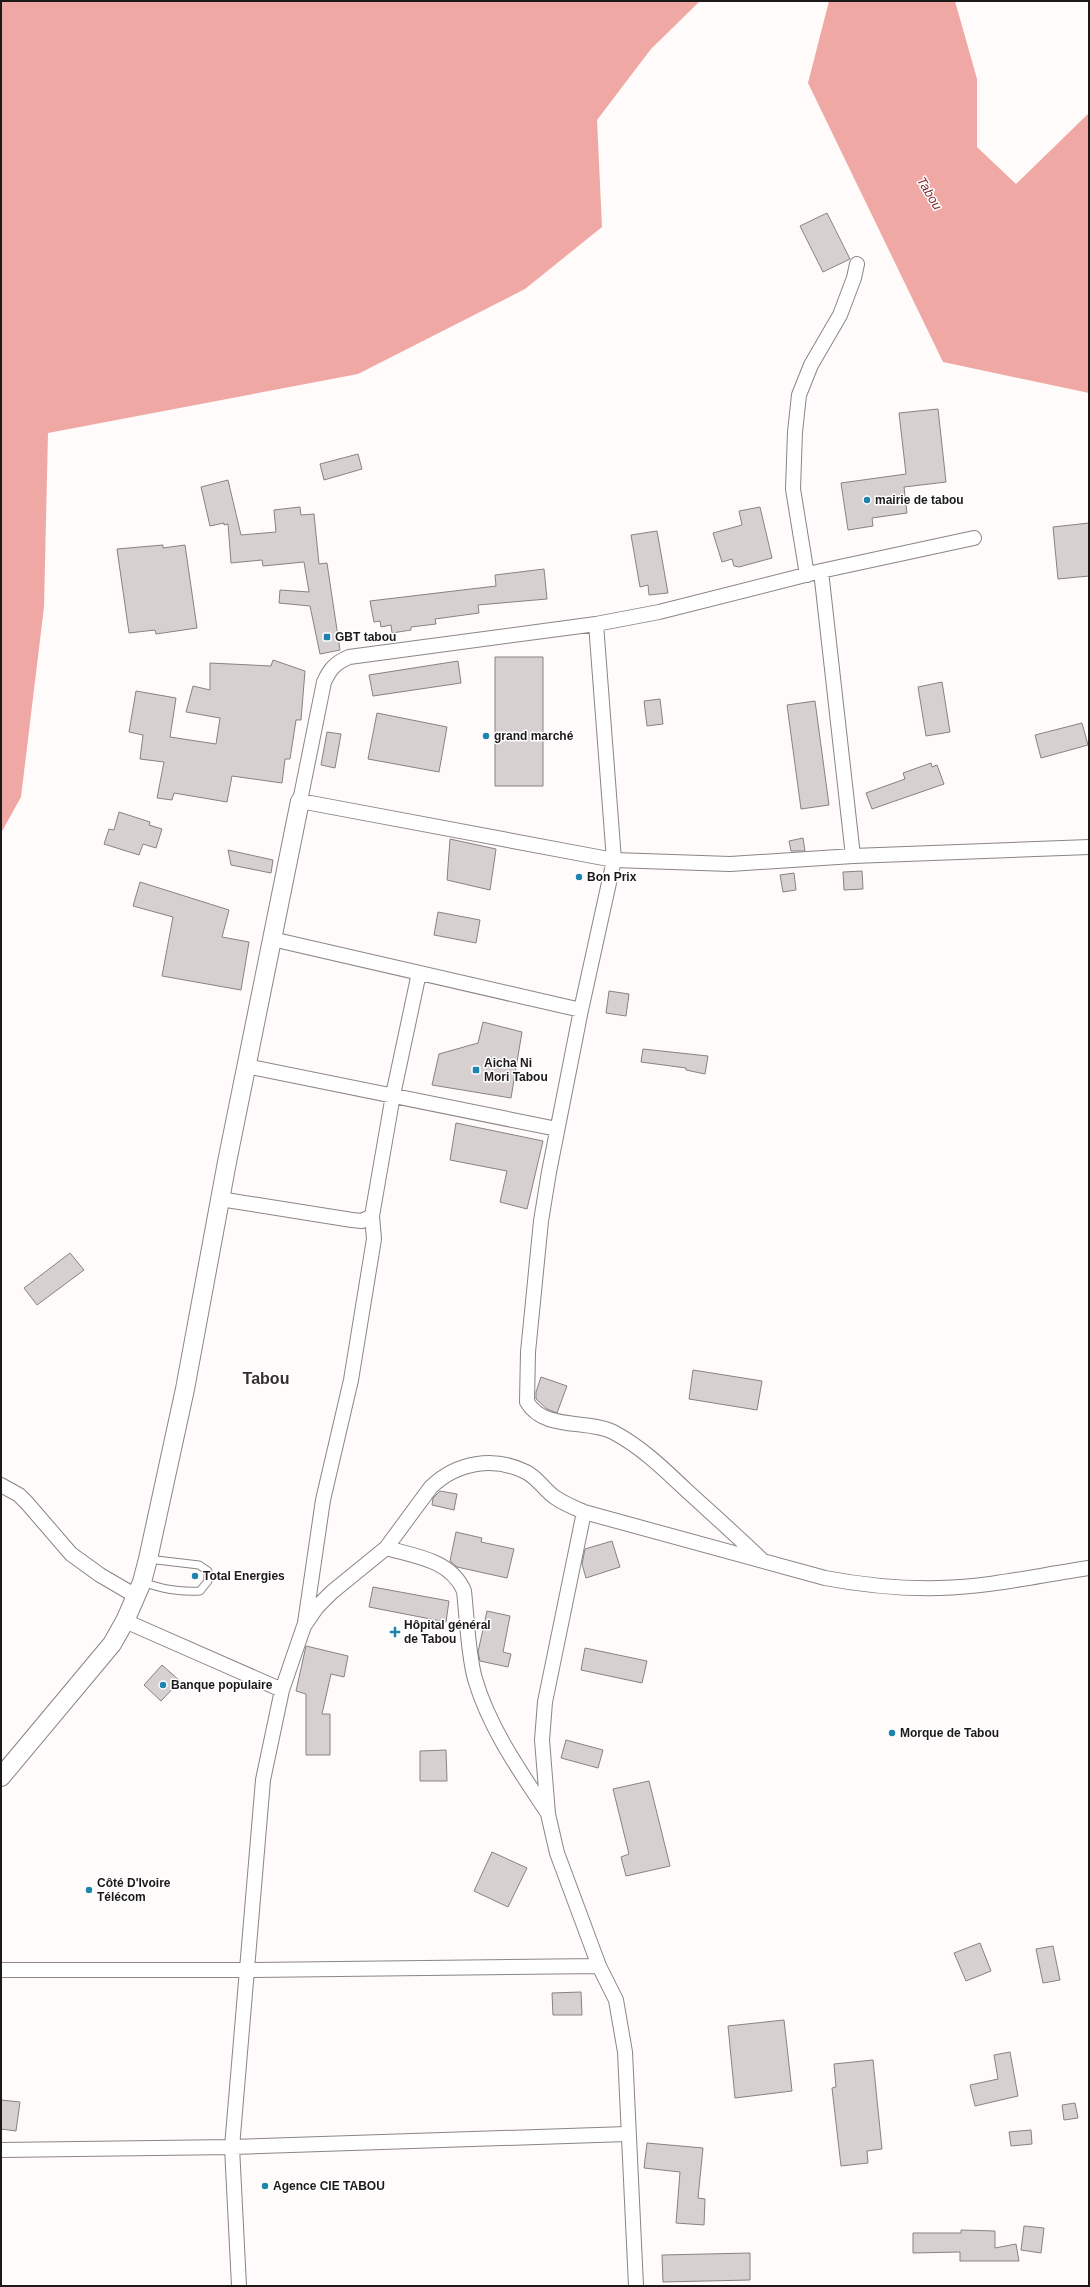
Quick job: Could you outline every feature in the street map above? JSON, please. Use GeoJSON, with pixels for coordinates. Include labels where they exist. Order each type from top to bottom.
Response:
{"type":"FeatureCollection","features":[{"type":"Feature","properties":{"kind":"street"},"geometry":{"type":"LineString","coordinates":[[853,856],[814,573],[794,490],[794,439],[799,395],[811,365],[847,300],[857,264]]}},
{"type":"Feature","properties":{"kind":"street"},"geometry":{"type":"LineString","coordinates":[[1,1777],[112,1644],[125,1621],[139,1589],[148,1559],[185,1389],[246,1066],[324,682],[329,669],[339,662],[365,654],[596,624],[659,612],[814,573],[974,538]]}},
{"type":"Feature","properties":{"kind":"street"},"geometry":{"type":"LineString","coordinates":[[596,624],[614,860],[581,1010],[557,1129],[541,1221],[528,1352],[527,1402],[531,1409],[542,1416],[559,1422],[605,1429],[627,1440],[658,1464],[763,1560]]}},
{"type":"Feature","properties":{"kind":"street"},"geometry":{"type":"LineString","coordinates":[[300,801],[614,860],[730,864],[853,856],[1089,847]]}},
{"type":"Feature","properties":{"kind":"street"},"geometry":{"type":"LineString","coordinates":[[272,939],[581,1010]]}},
{"type":"Feature","properties":{"kind":"street"},"geometry":{"type":"LineString","coordinates":[[239,2286],[232,2147],[263,1780],[282,1690],[304,1626],[323,1500],[351,1380],[374,1239],[372,1216],[393,1096],[419,973]]}},
{"type":"Feature","properties":{"kind":"street"},"geometry":{"type":"LineString","coordinates":[[246,1066],[557,1129]]}},
{"type":"Feature","properties":{"kind":"street"},"geometry":{"type":"LineString","coordinates":[[220,1199],[352,1220],[362,1221],[372,1216]]}},
{"type":"Feature","properties":{"kind":"street"},"geometry":{"type":"LineString","coordinates":[[304,1626],[332,1592],[386,1548],[431,1487],[440,1479],[469,1464],[488,1463],[510,1466],[526,1472],[556,1498],[584,1512],[824,1578],[852,1583],[940,1588],[967,1586],[1089,1568]]}},
{"type":"Feature","properties":{"kind":"street"},"geometry":{"type":"LineString","coordinates":[[1,1485],[19,1495],[71,1554],[100,1575],[139,1589]]}},
{"type":"Feature","properties":{"kind":"street"},"geometry":{"type":"LineString","coordinates":[[584,1512],[545,1702],[542,1740],[548,1814],[557,1853],[599,1966],[616,2000],[621,2021],[625,2052],[627,2134],[636,2286]]}},
{"type":"Feature","properties":{"kind":"street"},"geometry":{"type":"LineString","coordinates":[[386,1548],[443,1566],[459,1579],[464,1591],[475,1678],[487,1712],[519,1770],[548,1814]]}},
{"type":"Feature","properties":{"kind":"street"},"geometry":{"type":"LineString","coordinates":[[125,1621],[282,1690]]}},
{"type":"Feature","properties":{"kind":"street"},"geometry":{"type":"LineString","coordinates":[[1,1970],[246,1970],[599,1966]]}},
{"type":"Feature","properties":{"kind":"street"},"geometry":{"type":"LineString","coordinates":[[1,2150],[232,2147],[627,2134]]}},
{"type":"Feature","properties":{"kind":"lane"},"geometry":{"type":"LineString","coordinates":[[139,1589],[200,1592],[208,1581],[208,1571],[199,1565],[148,1559]]}},
{"type":"Feature","properties":{"kind":"water"},"geometry":{"type":"Polygon","coordinates":[[[1,1],[700,1],[651,49],[597,120],[602,227],[525,289],[358,374],[48,433],[44,607],[21,797],[1,833],[1,1]]]}},
{"type":"Feature","properties":{"kind":"water"},"geometry":{"type":"Polygon","coordinates":[[[829,1],[955,1],[977,79],[977,147],[1016,184],[1089,113],[1089,393],[943,362],[808,83],[829,1]]]}},
{"type":"Feature","properties":{"kind":"building"},"geometry":{"type":"Polygon","coordinates":[[[827,213],[850,259],[823,272],[800,226],[827,213]]]}},
{"type":"Feature","properties":{"kind":"building"},"geometry":{"type":"Polygon","coordinates":[[[938,409],[946,482],[904,487],[907,513],[872,518],[873,526],[848,530],[841,483],[906,474],[899,413],[938,409]]]}},
{"type":"Feature","properties":{"kind":"building"},"geometry":{"type":"Polygon","coordinates":[[[358,454],[362,469],[324,480],[320,464],[358,454]]]}},
{"type":"Feature","properties":{"kind":"building"},"geometry":{"type":"Polygon","coordinates":[[[228,480],[241,535],[276,532],[274,510],[300,507],[301,515],[314,514],[319,564],[327,563],[340,650],[320,654],[310,606],[279,603],[280,590],[309,592],[304,562],[263,566],[262,560],[231,563],[228,524],[224,525],[224,523],[210,526],[201,487],[228,480]]]}},
{"type":"Feature","properties":{"kind":"building"},"geometry":{"type":"Polygon","coordinates":[[[760,507],[772,558],[739,567],[734,566],[732,559],[722,562],[713,533],[742,525],[739,511],[760,507]]]}},
{"type":"Feature","properties":{"kind":"building"},"geometry":{"type":"Polygon","coordinates":[[[1089,523],[1089,576],[1058,579],[1053,527],[1089,523]]]}},
{"type":"Feature","properties":{"kind":"building"},"geometry":{"type":"Polygon","coordinates":[[[657,531],[668,593],[649,595],[648,585],[640,587],[631,535],[657,531]]]}},
{"type":"Feature","properties":{"kind":"building"},"geometry":{"type":"Polygon","coordinates":[[[163,545],[163,548],[185,545],[197,628],[156,634],[155,630],[129,633],[117,549],[163,545]]]}},
{"type":"Feature","properties":{"kind":"building"},"geometry":{"type":"Polygon","coordinates":[[[544,569],[547,599],[478,605],[479,613],[435,619],[436,624],[411,627],[411,630],[392,633],[391,625],[381,627],[380,621],[374,622],[370,601],[496,586],[495,575],[544,569]]]}},
{"type":"Feature","properties":{"kind":"building"},"geometry":{"type":"Polygon","coordinates":[[[495,657],[543,657],[543,786],[495,786],[495,657]]]}},
{"type":"Feature","properties":{"kind":"building"},"geometry":{"type":"Polygon","coordinates":[[[273,660],[305,671],[301,720],[296,720],[290,759],[285,759],[282,783],[232,776],[227,802],[174,793],[172,800],[157,798],[164,762],[140,759],[143,735],[129,732],[136,691],[176,698],[170,737],[216,744],[220,718],[186,712],[193,686],[210,690],[210,663],[271,666],[273,660]]]}},
{"type":"Feature","properties":{"kind":"building"},"geometry":{"type":"Polygon","coordinates":[[[458,661],[461,683],[373,696],[369,675],[458,661]]]}},
{"type":"Feature","properties":{"kind":"building"},"geometry":{"type":"Polygon","coordinates":[[[942,682],[950,732],[926,736],[918,687],[942,682]]]}},
{"type":"Feature","properties":{"kind":"building"},"geometry":{"type":"Polygon","coordinates":[[[660,699],[663,724],[647,726],[644,701],[660,699]]]}},
{"type":"Feature","properties":{"kind":"building"},"geometry":{"type":"Polygon","coordinates":[[[815,701],[829,805],[801,809],[787,705],[815,701]]]}},
{"type":"Feature","properties":{"kind":"building"},"geometry":{"type":"Polygon","coordinates":[[[377,713],[447,727],[439,772],[368,759],[377,713]]]}},
{"type":"Feature","properties":{"kind":"building"},"geometry":{"type":"Polygon","coordinates":[[[1082,723],[1088,745],[1041,758],[1035,735],[1082,723]]]}},
{"type":"Feature","properties":{"kind":"building"},"geometry":{"type":"Polygon","coordinates":[[[327,732],[341,734],[335,768],[321,765],[327,732]]]}},
{"type":"Feature","properties":{"kind":"building"},"geometry":{"type":"Polygon","coordinates":[[[931,763],[932,767],[937,765],[944,784],[872,809],[866,793],[905,779],[903,773],[931,763]]]}},
{"type":"Feature","properties":{"kind":"building"},"geometry":{"type":"Polygon","coordinates":[[[119,812],[150,822],[149,825],[162,829],[156,848],[143,844],[139,855],[104,844],[109,829],[114,830],[119,812]]]}},
{"type":"Feature","properties":{"kind":"building"},"geometry":{"type":"Polygon","coordinates":[[[803,838],[805,851],[791,851],[789,841],[803,838]]]}},
{"type":"Feature","properties":{"kind":"building"},"geometry":{"type":"Polygon","coordinates":[[[450,839],[496,849],[490,890],[447,880],[450,839]]]}},
{"type":"Feature","properties":{"kind":"building"},"geometry":{"type":"Polygon","coordinates":[[[228,850],[273,860],[271,873],[231,865],[228,850]]]}},
{"type":"Feature","properties":{"kind":"building"},"geometry":{"type":"Polygon","coordinates":[[[862,871],[863,889],[844,890],[843,872],[862,871]]]}},
{"type":"Feature","properties":{"kind":"building"},"geometry":{"type":"Polygon","coordinates":[[[794,873],[796,890],[783,892],[780,875],[794,873]]]}},
{"type":"Feature","properties":{"kind":"building"},"geometry":{"type":"Polygon","coordinates":[[[140,882],[229,910],[222,937],[249,942],[241,990],[162,976],[173,917],[133,906],[140,882]]]}},
{"type":"Feature","properties":{"kind":"building"},"geometry":{"type":"Polygon","coordinates":[[[438,912],[480,920],[476,943],[434,935],[438,912]]]}},
{"type":"Feature","properties":{"kind":"building"},"geometry":{"type":"Polygon","coordinates":[[[609,991],[629,994],[626,1016],[606,1013],[609,991]]]}},
{"type":"Feature","properties":{"kind":"building","name":"Aicha Ni Mori Tabou"},"geometry":{"type":"Polygon","coordinates":[[[483,1022],[522,1032],[511,1098],[432,1085],[439,1054],[478,1043],[483,1022]]]}},
{"type":"Feature","properties":{"kind":"building"},"geometry":{"type":"Polygon","coordinates":[[[643,1049],[708,1056],[705,1074],[686,1070],[686,1068],[641,1062],[643,1049]]]}},
{"type":"Feature","properties":{"kind":"building"},"geometry":{"type":"Polygon","coordinates":[[[456,1123],[543,1141],[527,1209],[500,1202],[507,1171],[450,1160],[456,1123]]]}},
{"type":"Feature","properties":{"kind":"building"},"geometry":{"type":"Polygon","coordinates":[[[70,1253],[84,1270],[37,1305],[24,1288],[70,1253]]]}},
{"type":"Feature","properties":{"kind":"building"},"geometry":{"type":"Polygon","coordinates":[[[693,1370],[762,1381],[757,1410],[689,1399],[693,1370]]]}},
{"type":"Feature","properties":{"kind":"building"},"geometry":{"type":"Polygon","coordinates":[[[541,1377],[567,1386],[557,1413],[547,1409],[536,1399],[536,1392],[541,1377]]]}},
{"type":"Feature","properties":{"kind":"building"},"geometry":{"type":"Polygon","coordinates":[[[440,1491],[457,1494],[454,1510],[432,1505],[433,1498],[440,1491]]]}},
{"type":"Feature","properties":{"kind":"building"},"geometry":{"type":"Polygon","coordinates":[[[456,1532],[482,1538],[481,1542],[514,1549],[507,1578],[457,1567],[450,1561],[456,1532]]]}},
{"type":"Feature","properties":{"kind":"building"},"geometry":{"type":"Polygon","coordinates":[[[612,1541],[620,1567],[586,1578],[582,1564],[585,1549],[612,1541]]]}},
{"type":"Feature","properties":{"kind":"building"},"geometry":{"type":"Polygon","coordinates":[[[373,1587],[449,1601],[446,1622],[369,1607],[373,1587]]]}},
{"type":"Feature","properties":{"kind":"building"},"geometry":{"type":"Polygon","coordinates":[[[487,1611],[510,1616],[503,1652],[511,1654],[508,1667],[480,1661],[478,1652],[487,1611]]]}},
{"type":"Feature","properties":{"kind":"building"},"geometry":{"type":"Polygon","coordinates":[[[306,1646],[348,1656],[344,1677],[331,1674],[322,1714],[330,1714],[330,1755],[306,1755],[306,1694],[296,1691],[306,1646]]]}},
{"type":"Feature","properties":{"kind":"building"},"geometry":{"type":"Polygon","coordinates":[[[585,1648],[647,1661],[642,1683],[581,1670],[585,1648]]]}},
{"type":"Feature","properties":{"kind":"building"},"geometry":{"type":"Polygon","coordinates":[[[162,1665],[180,1681],[161,1701],[144,1685],[162,1665]]]}},
{"type":"Feature","properties":{"kind":"building"},"geometry":{"type":"Polygon","coordinates":[[[566,1740],[603,1750],[598,1768],[561,1758],[566,1740]]]}},
{"type":"Feature","properties":{"kind":"building"},"geometry":{"type":"Polygon","coordinates":[[[446,1750],[447,1781],[420,1781],[420,1751],[446,1750]]]}},
{"type":"Feature","properties":{"kind":"building"},"geometry":{"type":"Polygon","coordinates":[[[649,1781],[670,1866],[626,1876],[621,1857],[629,1854],[613,1789],[649,1781]]]}},
{"type":"Feature","properties":{"kind":"building"},"geometry":{"type":"Polygon","coordinates":[[[492,1852],[527,1868],[508,1907],[474,1891],[492,1852]]]}},
{"type":"Feature","properties":{"kind":"building"},"geometry":{"type":"Polygon","coordinates":[[[980,1943],[991,1971],[966,1981],[954,1953],[980,1943]]]}},
{"type":"Feature","properties":{"kind":"building"},"geometry":{"type":"Polygon","coordinates":[[[1053,1946],[1060,1980],[1043,1983],[1036,1949],[1053,1946]]]}},
{"type":"Feature","properties":{"kind":"building"},"geometry":{"type":"Polygon","coordinates":[[[581,1992],[582,2015],[553,2015],[552,1993],[581,1992]]]}},
{"type":"Feature","properties":{"kind":"building"},"geometry":{"type":"Polygon","coordinates":[[[784,2020],[792,2091],[735,2098],[728,2026],[784,2020]]]}},
{"type":"Feature","properties":{"kind":"building"},"geometry":{"type":"Polygon","coordinates":[[[1010,2052],[1018,2096],[975,2106],[970,2085],[998,2079],[994,2055],[1010,2052]]]}},
{"type":"Feature","properties":{"kind":"building"},"geometry":{"type":"Polygon","coordinates":[[[873,2060],[882,2149],[867,2151],[868,2163],[841,2166],[832,2088],[836,2087],[834,2064],[873,2060]]]}},
{"type":"Feature","properties":{"kind":"building"},"geometry":{"type":"Polygon","coordinates":[[[1,2100],[20,2102],[16,2131],[1,2129],[1,2100]]]}},
{"type":"Feature","properties":{"kind":"building"},"geometry":{"type":"Polygon","coordinates":[[[1075,2103],[1078,2118],[1064,2120],[1062,2105],[1075,2103]]]}},
{"type":"Feature","properties":{"kind":"building"},"geometry":{"type":"Polygon","coordinates":[[[1031,2130],[1032,2144],[1011,2146],[1009,2132],[1031,2130]]]}},
{"type":"Feature","properties":{"kind":"building"},"geometry":{"type":"Polygon","coordinates":[[[647,2143],[703,2148],[698,2198],[705,2199],[704,2225],[676,2223],[680,2172],[644,2168],[647,2143]]]}},
{"type":"Feature","properties":{"kind":"building"},"geometry":{"type":"Polygon","coordinates":[[[1024,2226],[1044,2228],[1041,2253],[1021,2250],[1024,2226]]]}},
{"type":"Feature","properties":{"kind":"building"},"geometry":{"type":"Polygon","coordinates":[[[961,2230],[995,2231],[995,2248],[1016,2244],[1019,2261],[960,2261],[960,2252],[913,2253],[913,2233],[961,2233],[961,2230]]]}},
{"type":"Feature","properties":{"kind":"building"},"geometry":{"type":"Polygon","coordinates":[[[750,2253],[750,2280],[663,2282],[662,2255],[750,2253]]]}},
{"type":"Feature","properties":{"kind":"place","name":"mairie de tabou"},"geometry":{"type":"Point","coordinates":[867,500]}},
{"type":"Feature","properties":{"kind":"place","name":"GBT tabou"},"geometry":{"type":"Point","coordinates":[327,637]}},
{"type":"Feature","properties":{"kind":"place","name":"grand marché"},"geometry":{"type":"Point","coordinates":[486,736]}},
{"type":"Feature","properties":{"kind":"place","name":"Bon Prix"},"geometry":{"type":"Point","coordinates":[579,877]}},
{"type":"Feature","properties":{"kind":"place","name":"Aicha Ni Mori Tabou"},"geometry":{"type":"Point","coordinates":[476,1070]}},
{"type":"Feature","properties":{"kind":"place","name":"Total Energies"},"geometry":{"type":"Point","coordinates":[195,1576]}},
{"type":"Feature","properties":{"kind":"place","name":"Hôpital général de Tabou"},"geometry":{"type":"Point","coordinates":[395,1632]}},
{"type":"Feature","properties":{"kind":"place","name":"Banque populaire"},"geometry":{"type":"Point","coordinates":[163,1685]}},
{"type":"Feature","properties":{"kind":"place","name":"Morque de Tabou"},"geometry":{"type":"Point","coordinates":[892,1733]}},
{"type":"Feature","properties":{"kind":"place","name":"Côté D'Ivoire Télécom"},"geometry":{"type":"Point","coordinates":[89,1890]}},
{"type":"Feature","properties":{"kind":"place","name":"Agence CIE TABOU"},"geometry":{"type":"Point","coordinates":[265,2186]}},
{"type":"Feature","properties":{"kind":"district","name":"Tabou"},"geometry":{"type":"Point","coordinates":[266,1378]}}]}
